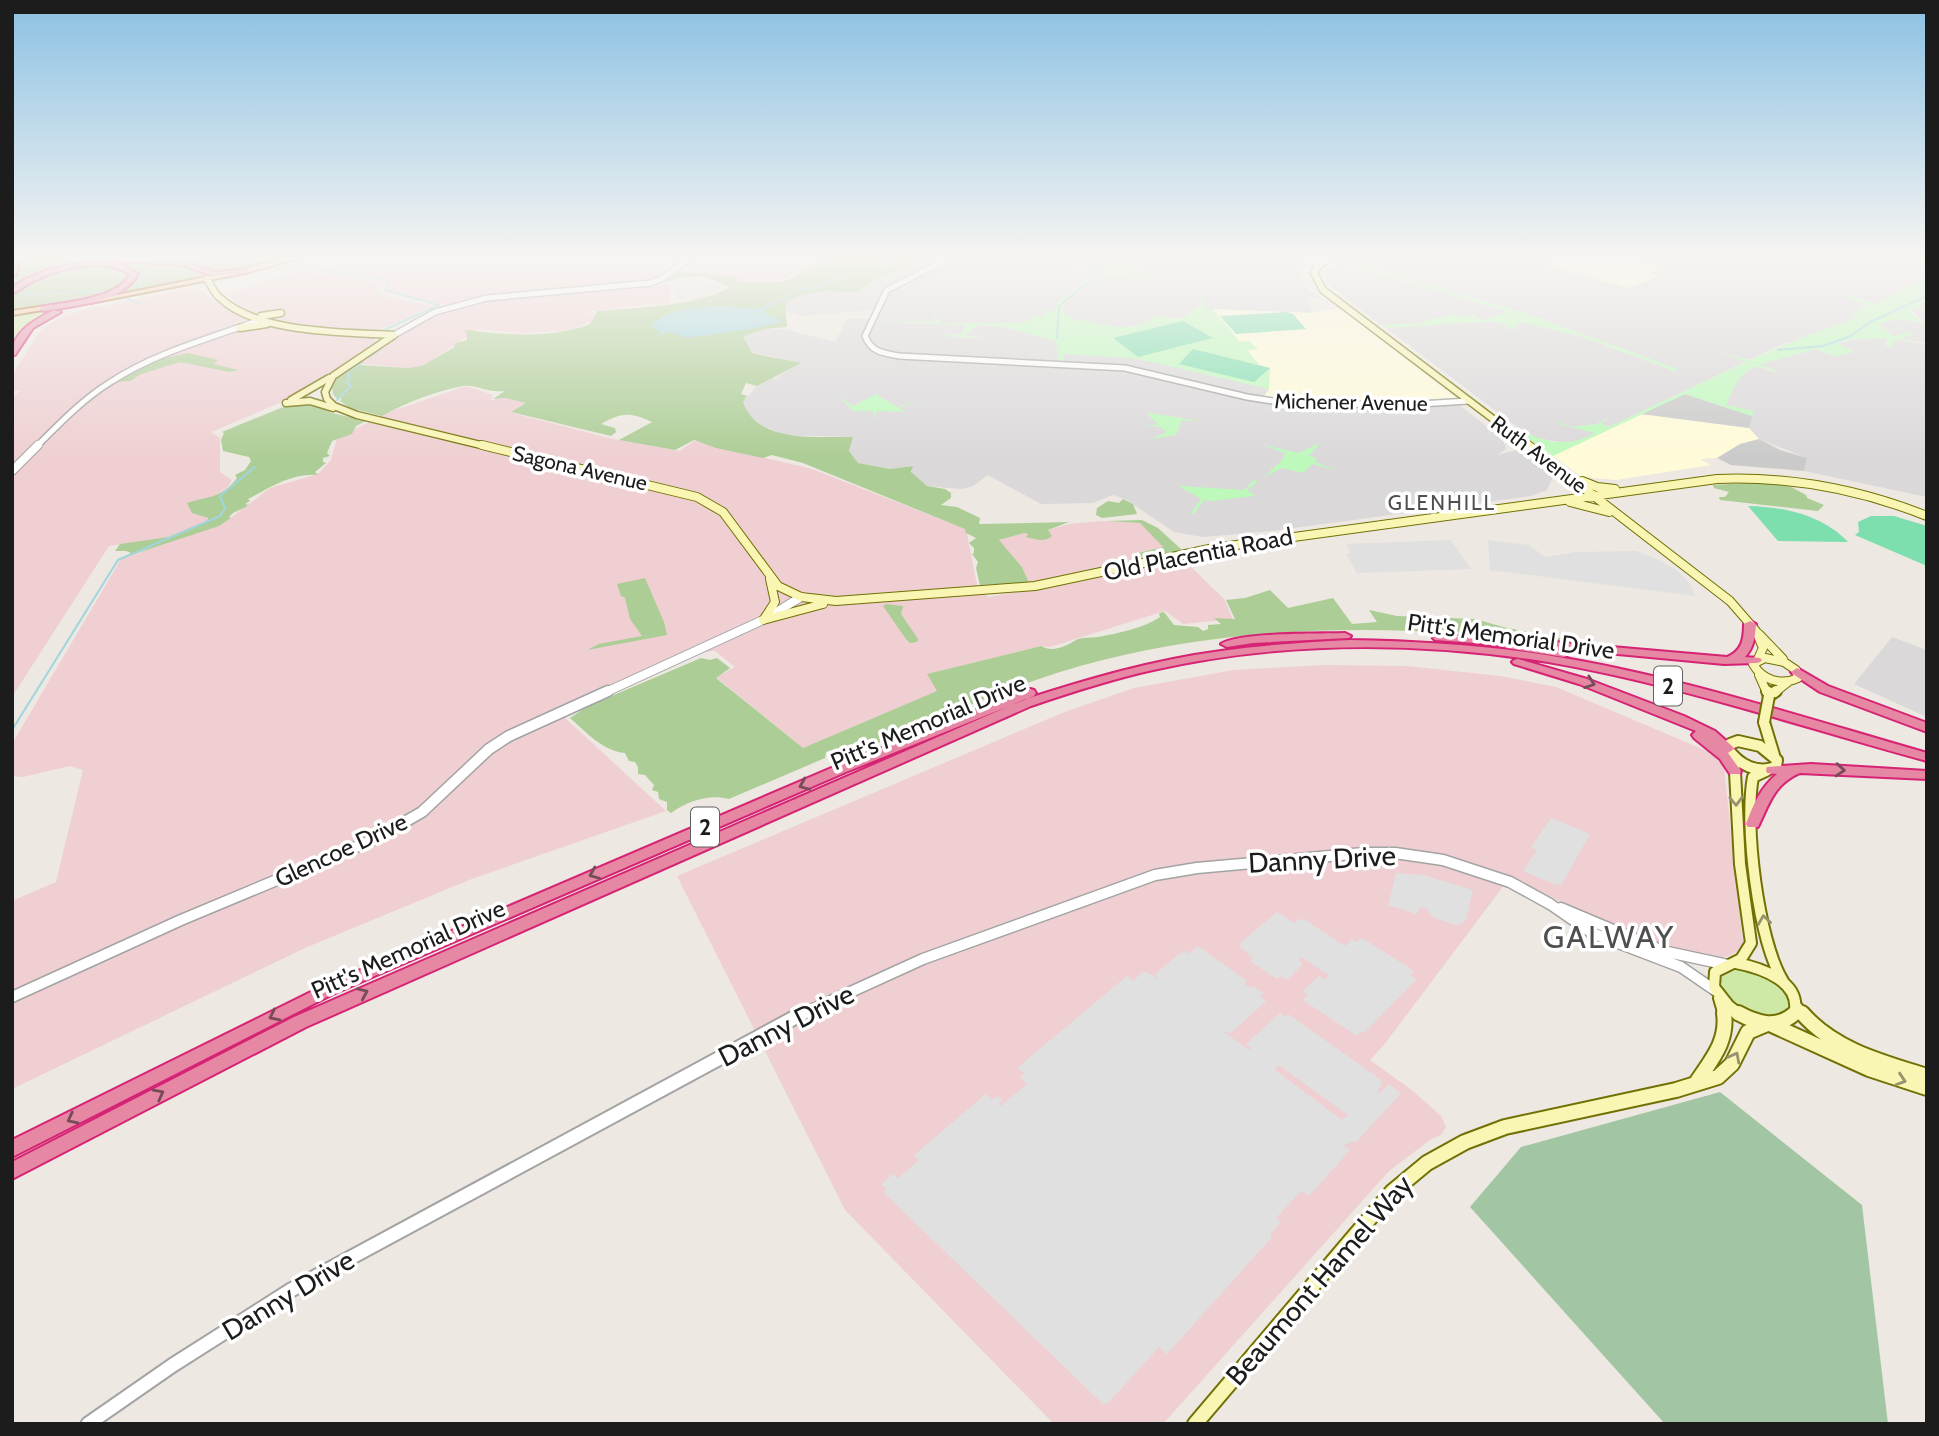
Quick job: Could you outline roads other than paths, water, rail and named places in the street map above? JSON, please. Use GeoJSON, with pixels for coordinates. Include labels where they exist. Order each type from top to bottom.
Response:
{"type":"FeatureCollection","features":[{"type":"Feature","properties":{"kind":"highway"},"geometry":{"type":"LineString","coordinates":[[12,353],[32,325]]}},
{"type":"Feature","properties":{"kind":"highway"},"geometry":{"type":"LineString","coordinates":[[1724,661],[1733,660],[1744,653],[1753,628]]}},
{"type":"Feature","properties":{"kind":"highway","name":"Pitt's Memorial Drive"},"geometry":{"type":"LineString","coordinates":[[12,1149],[328,990],[741,811],[1015,698],[1075,677],[1164,654],[1253,639],[1318,636],[1435,637],[1541,649],[1709,688],[1927,748]]}},
{"type":"Feature","properties":{"kind":"highway"},"geometry":{"type":"LineString","coordinates":[[1435,637],[1756,663]]}},
{"type":"Feature","properties":{"kind":"highway"},"geometry":{"type":"LineString","coordinates":[[1404,643],[1544,668],[1602,687],[1706,731],[1730,752]]}},
{"type":"Feature","properties":{"kind":"highway","name":"Pitt's Memorial Drive"},"geometry":{"type":"LineString","coordinates":[[12,1171],[300,1022],[1027,703],[1124,671],[1223,652],[1298,645],[1404,643],[1547,659],[1627,675],[1927,757]]}},
{"type":"Feature","properties":{"kind":"highway"},"geometry":{"type":"LineString","coordinates":[[1792,673],[1824,689],[1927,728]]}},
{"type":"Feature","properties":{"kind":"highway"},"geometry":{"type":"LineString","coordinates":[[1659,711],[1705,739],[1735,771]]}},
{"type":"Feature","properties":{"kind":"highway"},"geometry":{"type":"LineString","coordinates":[[1769,770],[1802,768],[1927,775]]}},
{"type":"Feature","properties":{"kind":"highway"},"geometry":{"type":"LineString","coordinates":[[1753,824],[1759,804],[1768,790],[1785,775],[1802,768]]}},
{"type":"Feature","properties":{"kind":"main road"},"geometry":{"type":"LineString","coordinates":[[240,328],[243,325]]}},
{"type":"Feature","properties":{"kind":"main road"},"geometry":{"type":"LineString","coordinates":[[240,328],[262,325]]}},
{"type":"Feature","properties":{"kind":"main road"},"geometry":{"type":"LineString","coordinates":[[295,325],[394,335]]}},
{"type":"Feature","properties":{"kind":"main road","name":"Ruth Avenue"},"geometry":{"type":"LineString","coordinates":[[1369,325],[1730,601],[1792,673]]}},
{"type":"Feature","properties":{"kind":"main road"},"geometry":{"type":"LineString","coordinates":[[366,333],[379,337],[374,347]]}},
{"type":"Feature","properties":{"kind":"main road"},"geometry":{"type":"LineString","coordinates":[[340,409],[310,401],[286,403],[333,376],[394,335]]}},
{"type":"Feature","properties":{"kind":"main road","name":"Sagona Avenue"},"geometry":{"type":"LineString","coordinates":[[333,376],[327,384],[325,395],[340,409],[697,496],[723,512],[770,578],[782,589],[801,597]]}},
{"type":"Feature","properties":{"kind":"main road","name":"Old Placentia Road"},"geometry":{"type":"LineString","coordinates":[[1594,495],[1688,477],[1761,473],[1802,477],[1867,491],[1927,514]]}},
{"type":"Feature","properties":{"kind":"main road"},"geometry":{"type":"LineString","coordinates":[[1566,474],[1597,487],[1622,489]]}},
{"type":"Feature","properties":{"kind":"main road"},"geometry":{"type":"LineString","coordinates":[[1555,500],[1568,489],[1570,483],[1566,474]]}},
{"type":"Feature","properties":{"kind":"main road","name":"Old Placentia Road"},"geometry":{"type":"LineString","coordinates":[[801,597],[849,600],[1035,586],[1214,548],[1726,478],[1800,481],[1882,499],[1927,514]]}},
{"type":"Feature","properties":{"kind":"main road"},"geometry":{"type":"LineString","coordinates":[[1626,519],[1621,503],[1623,497],[1633,491]]}},
{"type":"Feature","properties":{"kind":"main road"},"geometry":{"type":"LineString","coordinates":[[1555,500],[1590,505],[1626,519]]}},
{"type":"Feature","properties":{"kind":"main road"},"geometry":{"type":"LineString","coordinates":[[763,620],[775,602],[770,578]]}},
{"type":"Feature","properties":{"kind":"main road"},"geometry":{"type":"LineString","coordinates":[[763,620],[803,608],[849,600]]}},
{"type":"Feature","properties":{"kind":"main road"},"geometry":{"type":"LineString","coordinates":[[1696,1083],[1716,1058],[1723,1039],[1724,1012],[1713,977],[1718,969],[1748,954],[1751,943],[1740,857],[1735,771],[1730,744],[1754,737],[1764,724],[1769,696],[1756,663],[1763,648],[1753,628]]}},
{"type":"Feature","properties":{"kind":"main road"},"geometry":{"type":"LineString","coordinates":[[1756,663],[1774,659],[1792,673]]}},
{"type":"Feature","properties":{"kind":"main road"},"geometry":{"type":"LineString","coordinates":[[1756,663],[1770,679],[1792,673]]}},
{"type":"Feature","properties":{"kind":"main road"},"geometry":{"type":"LineString","coordinates":[[1769,696],[1792,673]]}},
{"type":"Feature","properties":{"kind":"main road"},"geometry":{"type":"LineString","coordinates":[[1764,724],[1777,764],[1756,775],[1750,784],[1755,860],[1769,953],[1797,1007],[1817,1029],[1843,1045],[1927,1076]]}},
{"type":"Feature","properties":{"kind":"main road"},"geometry":{"type":"LineString","coordinates":[[1742,741],[1758,745],[1774,755]]}},
{"type":"Feature","properties":{"kind":"main road"},"geometry":{"type":"LineString","coordinates":[[1730,752],[1748,767],[1769,770]]}},
{"type":"Feature","properties":{"kind":"main road"},"geometry":{"type":"LineString","coordinates":[[1732,964],[1761,969],[1785,984]]}},
{"type":"Feature","properties":{"kind":"main road"},"geometry":{"type":"LineString","coordinates":[[1716,993],[1735,1011],[1869,1069],[1927,1088]]}},
{"type":"Feature","properties":{"kind":"main road","name":"Beaumont Hamel Way"},"geometry":{"type":"LineString","coordinates":[[1195,1424],[1392,1192],[1408,1175],[1438,1154],[1468,1139],[1511,1126],[1718,1077],[1732,1064],[1748,1032],[1791,1018],[1797,1007]]}},
{"type":"Feature","properties":{"kind":"street"},"geometry":{"type":"LineString","coordinates":[[12,471],[81,404],[111,380],[142,364],[248,325]]}},
{"type":"Feature","properties":{"kind":"street"},"geometry":{"type":"LineString","coordinates":[[394,335],[411,325]]}},
{"type":"Feature","properties":{"kind":"street","name":"Michener Avenue"},"geometry":{"type":"LineString","coordinates":[[870,325],[865,336],[867,345],[880,352],[899,356],[1130,368],[1241,396],[1286,402],[1408,405],[1468,401]]}},
{"type":"Feature","properties":{"kind":"street","name":"Glencoe Drive"},"geometry":{"type":"LineString","coordinates":[[12,997],[194,914],[375,839],[422,812],[489,749],[509,736],[763,620],[801,597]]}},
{"type":"Feature","properties":{"kind":"street","name":"Danny Drive"},"geometry":{"type":"LineString","coordinates":[[88,1424],[173,1365],[291,1290],[810,1009],[923,959],[1142,879],[1197,868],[1384,852],[1430,858],[1478,870],[1510,882],[1550,904],[1618,934],[1698,961],[1732,964]]}},
{"type":"Feature","properties":{"kind":"street","name":"Danny Drive"},"geometry":{"type":"LineString","coordinates":[[1550,904],[1592,933],[1681,967],[1716,993]]}},
{"type":"Feature","properties":{"kind":"water"},"geometry":{"type":"Polygon","coordinates":[[[651,325],[767,325],[686,338],[671,332],[654,336],[662,331],[651,325]]]}},
{"type":"Feature","properties":{"kind":"waterway"},"geometry":{"type":"LineString","coordinates":[[384,330],[395,325]]}},
{"type":"Feature","properties":{"kind":"waterway"},"geometry":{"type":"LineString","coordinates":[[1057,338],[1058,325]]}},
{"type":"Feature","properties":{"kind":"waterway"},"geometry":{"type":"LineString","coordinates":[[1778,350],[1823,346],[1851,336],[1866,325]]}},
{"type":"Feature","properties":{"kind":"waterway"},"geometry":{"type":"LineString","coordinates":[[370,357],[380,349]]}},
{"type":"Feature","properties":{"kind":"waterway"},"geometry":{"type":"LineString","coordinates":[[337,400],[351,386],[347,382],[350,377],[347,372],[363,362]]}},
{"type":"Feature","properties":{"kind":"waterway"},"geometry":{"type":"LineString","coordinates":[[12,730],[118,560],[220,516],[225,508],[220,496],[255,467]]}},
{"type":"Feature","properties":{"kind":"district","name":"GLENHILL"},"geometry":{"type":"Point","coordinates":[1442,502]}},
{"type":"Feature","properties":{"kind":"district","name":"GALWAY"},"geometry":{"type":"Point","coordinates":[1609,936]}}]}
